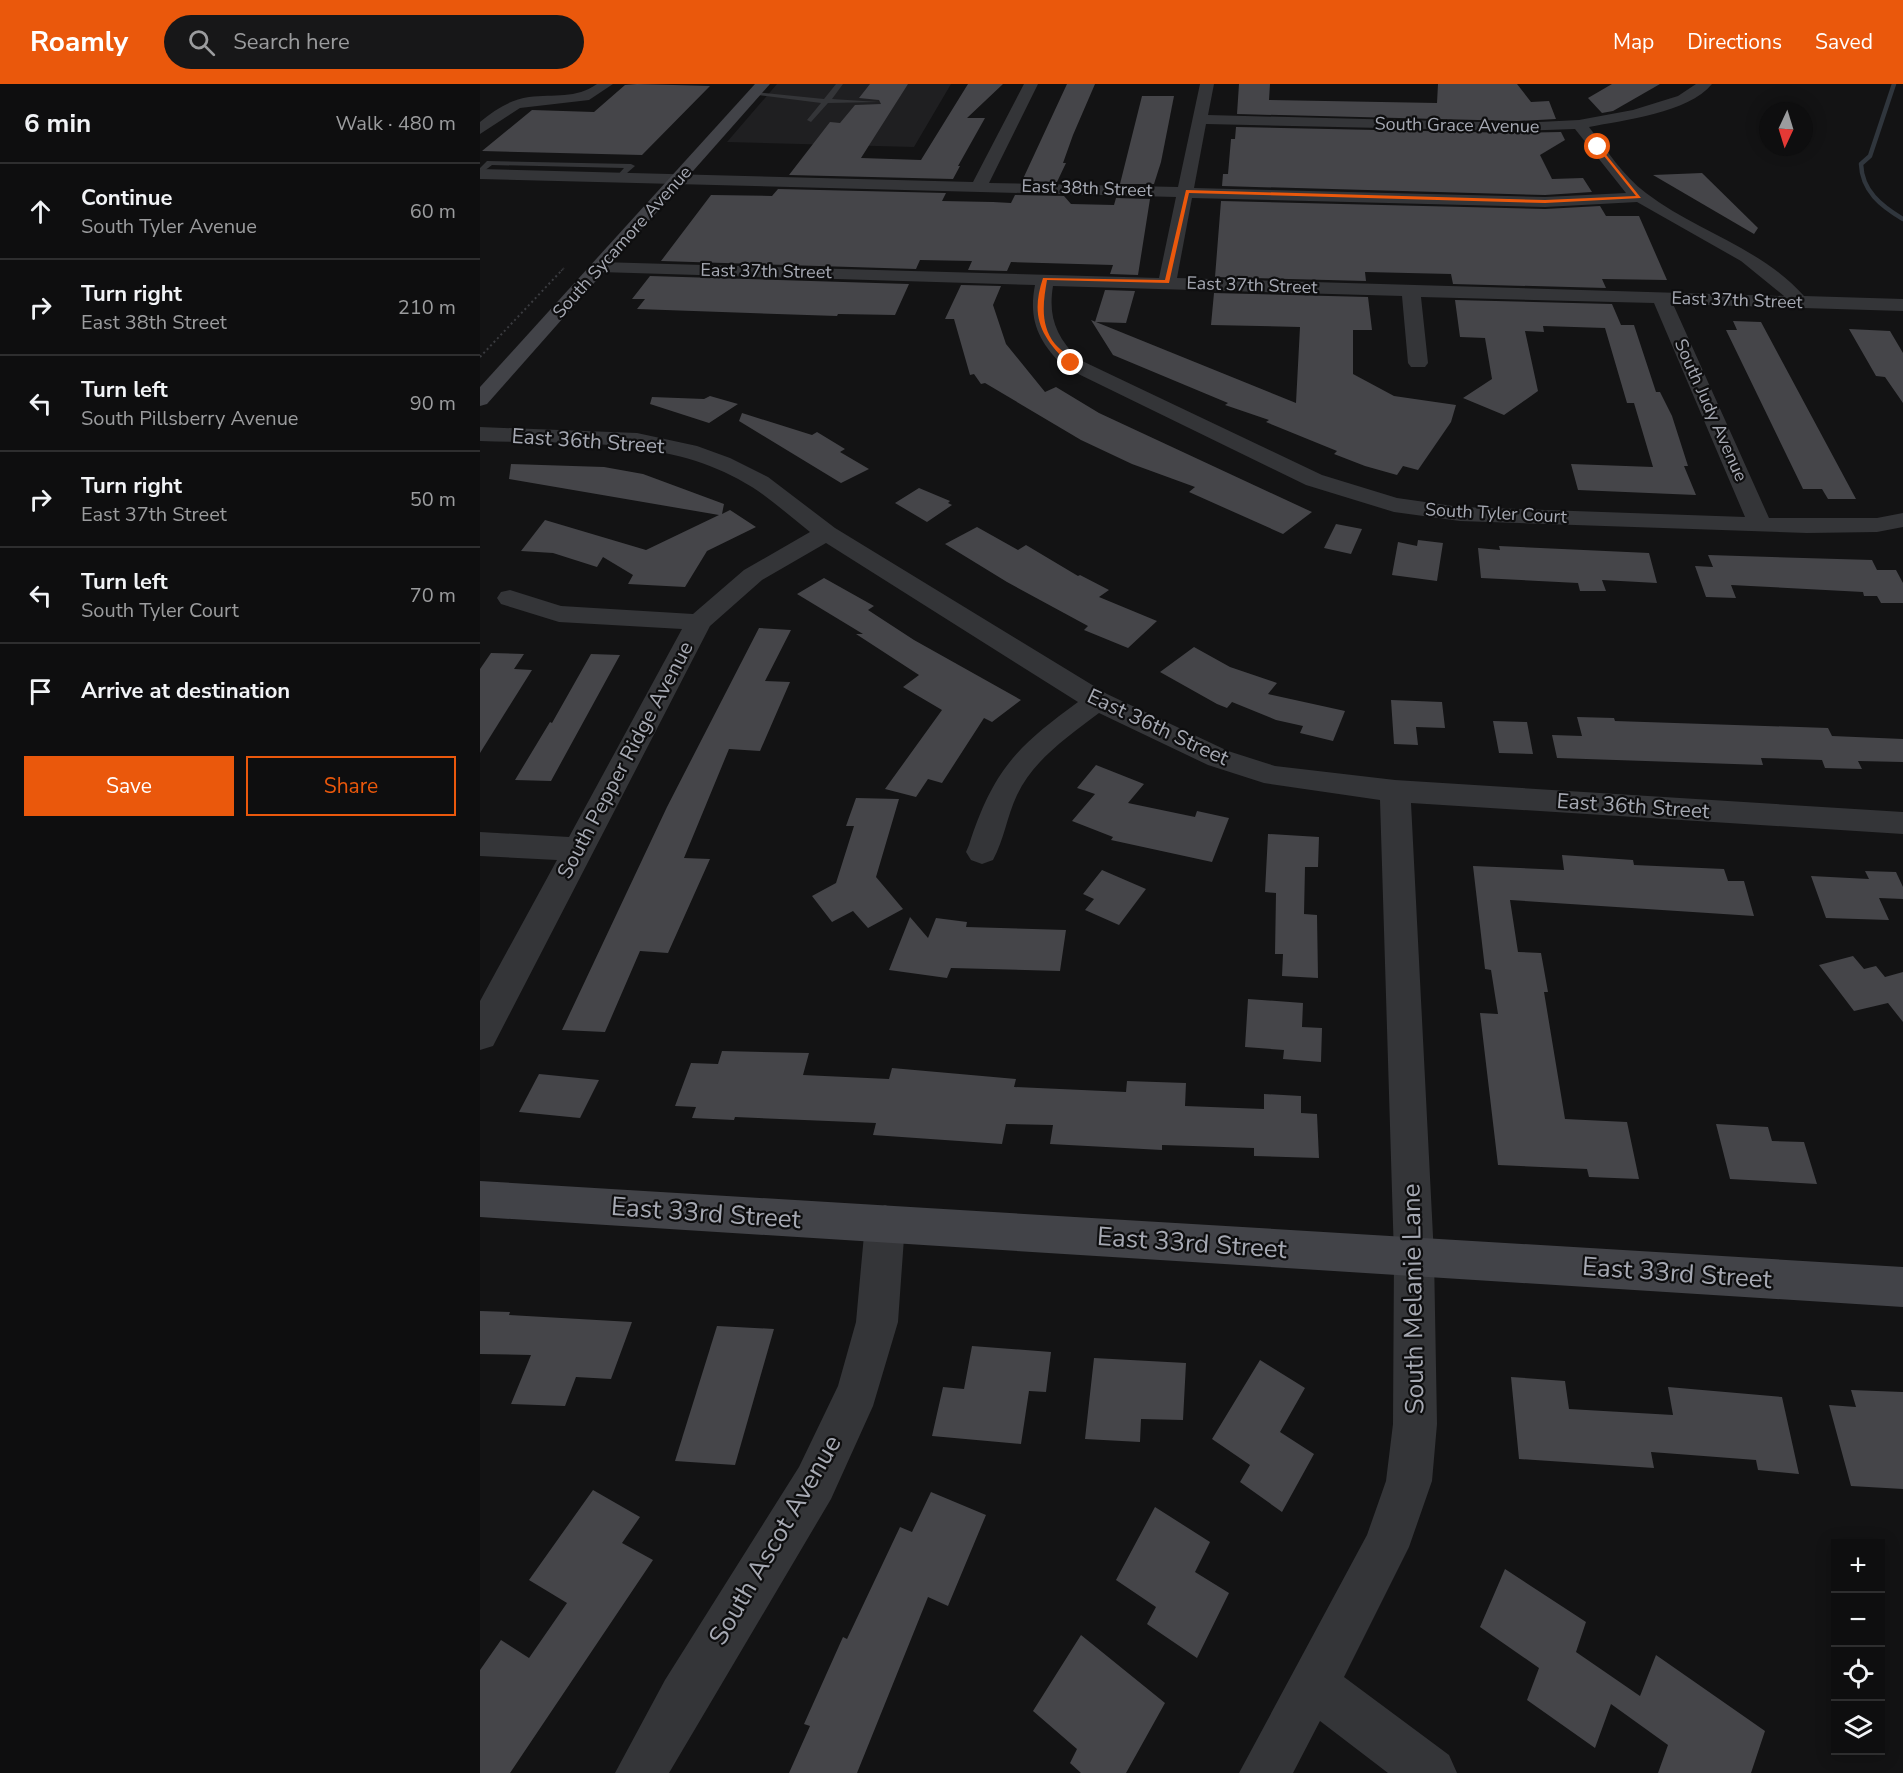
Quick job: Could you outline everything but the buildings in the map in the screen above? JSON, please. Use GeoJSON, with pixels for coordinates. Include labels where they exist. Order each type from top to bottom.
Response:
{"type":"FeatureCollection","features":[{"type":"Feature","properties":{"kind":"main road","name":"South Sycamore Avenue"},"geometry":{"type":"LineString","coordinates":[[480,400],[758,89]]}},
{"type":"Feature","properties":{"kind":"main road","name":"East 33rd Street"},"geometry":{"type":"LineString","coordinates":[[480,1198],[1903,1287]]}},
{"type":"Feature","properties":{"kind":"street"},"geometry":{"type":"LineString","coordinates":[[480,130],[505,110],[517,105],[580,99],[593,94],[606,84]]}},
{"type":"Feature","properties":{"kind":"street"},"geometry":{"type":"LineString","coordinates":[[980,185],[1031,84]]}},
{"type":"Feature","properties":{"kind":"street"},"geometry":{"type":"LineString","coordinates":[[1167,282],[1208,84]]}},
{"type":"Feature","properties":{"kind":"street","name":"South Grace Avenue"},"geometry":{"type":"LineString","coordinates":[[1202,119],[1516,127],[1579,124],[1635,114],[1673,102],[1705,84]]}},
{"type":"Feature","properties":{"kind":"street"},"geometry":{"type":"LineString","coordinates":[[1579,124],[1640,197],[1749,260],[1789,288],[1799,302]]}},
{"type":"Feature","properties":{"kind":"street","name":"East 38th Street"},"geometry":{"type":"LineString","coordinates":[[480,173],[1545,202],[1640,197]]}},
{"type":"Feature","properties":{"kind":"street","name":"East 37th Street"},"geometry":{"type":"LineString","coordinates":[[600,267],[1903,305]]}},
{"type":"Feature","properties":{"kind":"street","name":"South Tyler Court"},"geometry":{"type":"LineString","coordinates":[[1045,279],[1040,305],[1042,326],[1052,344],[1071,363],[1314,480],[1351,493],[1394,505],[1460,514],[1806,526],[1877,525],[1903,520]]}},
{"type":"Feature","properties":{"kind":"street"},"geometry":{"type":"LineString","coordinates":[[1411,291],[1418,363]]}},
{"type":"Feature","properties":{"kind":"street","name":"South Judy Avenue"},"geometry":{"type":"LineString","coordinates":[[1661,297],[1760,523]]}},
{"type":"Feature","properties":{"kind":"street","name":"East 36th Street"},"geometry":{"type":"LineString","coordinates":[[480,434],[637,441],[689,451],[760,482],[825,533],[1097,701],[1218,758],[1274,776],[1395,791],[1903,823]]}},
{"type":"Feature","properties":{"kind":"street","name":"South Pepper Ridge Avenue"},"geometry":{"type":"LineString","coordinates":[[480,1035],[699,622],[753,574],[825,533]]}},
{"type":"Feature","properties":{"kind":"street"},"geometry":{"type":"LineString","coordinates":[[510,598],[558,614],[699,622]]}},
{"type":"Feature","properties":{"kind":"street"},"geometry":{"type":"LineString","coordinates":[[982,852],[1002,793],[1021,764],[1046,738],[1097,701]]}},
{"type":"Feature","properties":{"kind":"street","name":"South Melanie Lane"},"geometry":{"type":"LineString","coordinates":[[1265,1773],[1386,1547],[1409,1480],[1415,1424],[1414,1256],[1395,791]]}},
{"type":"Feature","properties":{"kind":"street"},"geometry":{"type":"LineString","coordinates":[[480,844],[577,849]]}},
{"type":"Feature","properties":{"kind":"street","name":"South Ascot Avenue"},"geometry":{"type":"LineString","coordinates":[[641,1773],[683,1698],[815,1483],[858,1391],[877,1322],[885,1224]]}},
{"type":"Feature","properties":{"kind":"street"},"geometry":{"type":"LineString","coordinates":[[1312,1684],[1431,1773]]}},
{"type":"Feature","properties":{"kind":"lane"},"geometry":{"type":"LineString","coordinates":[[811,120],[840,84]]}},
{"type":"Feature","properties":{"kind":"lane"},"geometry":{"type":"LineString","coordinates":[[758,89],[827,101],[875,102]]}},
{"type":"Feature","properties":{"kind":"shaded area"},"geometry":{"type":"Polygon","coordinates":[[[777,84],[951,84],[914,147],[727,142],[777,84]]]}},
{"type":"Feature","properties":{"kind":"waterway"},"geometry":{"type":"LineString","coordinates":[[1894,84],[1870,156],[1861,164],[1865,182],[1874,197],[1903,219]]}},
{"type":"Feature","properties":{"kind":"route"},"geometry":{"type":"LineString","coordinates":[[1071,363],[1052,344],[1042,326],[1040,305],[1045,279],[1167,282],[1187,191],[1545,202],[1640,197],[1598,147]]}}]}
